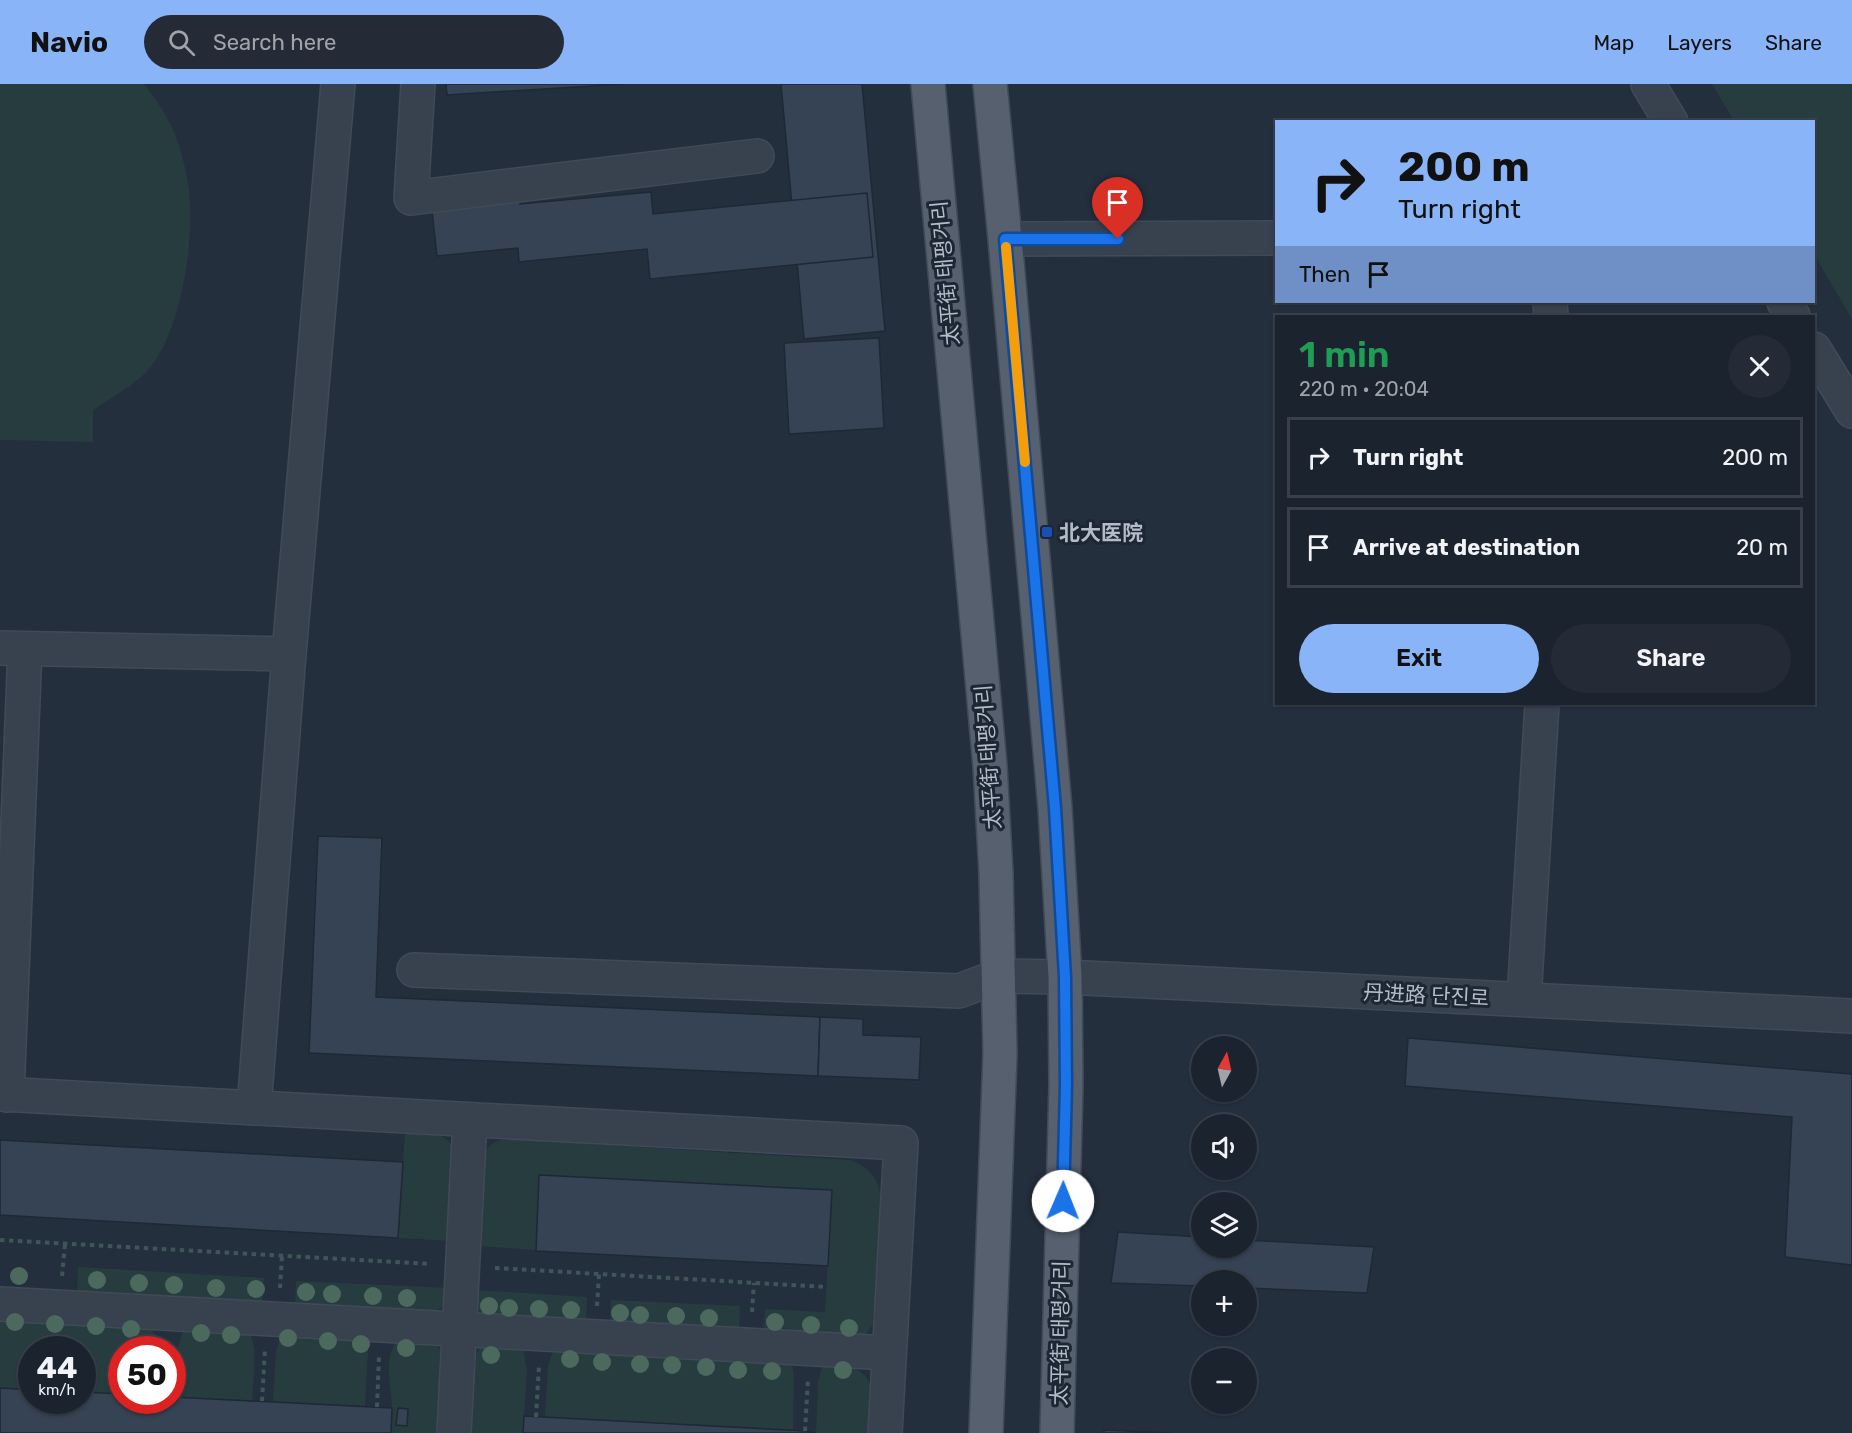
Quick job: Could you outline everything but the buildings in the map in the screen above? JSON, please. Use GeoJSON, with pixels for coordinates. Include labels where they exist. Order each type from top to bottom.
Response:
{"type":"FeatureCollection","features":[{"type":"Feature","properties":{"kind":"main road","name":"太平街 태평거리"},"geometry":{"type":"LineString","coordinates":[[928,84],[990,766],[1000,1054],[986,1433]]}},
{"type":"Feature","properties":{"kind":"main road","name":"太平街 태평거리"},"geometry":{"type":"LineString","coordinates":[[990,84],[1055,808],[1065,977],[1066,1085],[1057,1433]]}},
{"type":"Feature","properties":{"kind":"street"},"geometry":{"type":"LineString","coordinates":[[254,1108],[289,654],[338,84]]}},
{"type":"Feature","properties":{"kind":"street"},"geometry":{"type":"LineString","coordinates":[[418,84],[411,198],[757,156]]}},
{"type":"Feature","properties":{"kind":"street"},"geometry":{"type":"LineString","coordinates":[[1648,84],[1670,120]]}},
{"type":"Feature","properties":{"kind":"street"},"geometry":{"type":"LineString","coordinates":[[1005,239],[1275,238]]}},
{"type":"Feature","properties":{"kind":"street"},"geometry":{"type":"LineString","coordinates":[[1815,351],[1852,411]]}},
{"type":"Feature","properties":{"kind":"street"},"geometry":{"type":"LineString","coordinates":[[289,654],[12,649],[3,1095],[901,1143],[885,1433]]}},
{"type":"Feature","properties":{"kind":"street"},"geometry":{"type":"LineString","coordinates":[[1524,999],[1542,705]]}},
{"type":"Feature","properties":{"kind":"street"},"geometry":{"type":"LineString","coordinates":[[414,970],[959,991],[999,976]]}},
{"type":"Feature","properties":{"kind":"street","name":"丹进路 단진로"},"geometry":{"type":"LineString","coordinates":[[999,976],[1065,977],[1852,1016]]}},
{"type":"Feature","properties":{"kind":"street"},"geometry":{"type":"LineString","coordinates":[[454,1433],[470,1120]]}},
{"type":"Feature","properties":{"kind":"street"},"geometry":{"type":"LineString","coordinates":[[0,1304],[889,1353]]}},
{"type":"Feature","properties":{"kind":"path"},"geometry":{"type":"LineString","coordinates":[[0,1240],[827,1287]]}},
{"type":"Feature","properties":{"kind":"path"},"geometry":{"type":"LineString","coordinates":[[262,1401],[266,1319]]}},
{"type":"Feature","properties":{"kind":"path"},"geometry":{"type":"LineString","coordinates":[[377,1407],[380,1325]]}},
{"type":"Feature","properties":{"kind":"path"},"geometry":{"type":"LineString","coordinates":[[536,1417],[540,1334]]}},
{"type":"Feature","properties":{"kind":"path"},"geometry":{"type":"LineString","coordinates":[[805,1431],[809,1349]]}},
{"type":"Feature","properties":{"kind":"green space"},"geometry":{"type":"Polygon","coordinates":[[[0,84],[144,84],[167,118],[182,156],[189,193],[190,224],[186,268],[176,315],[159,355],[148,370],[130,386],[93,410],[93,442],[0,440],[0,84]]]}},
{"type":"Feature","properties":{"kind":"green space"},"geometry":{"type":"Polygon","coordinates":[[[1712,84],[1852,84],[1852,319],[1815,256],[1815,120],[1733,120],[1712,84]]]}},
{"type":"Feature","properties":{"kind":"green space"},"geometry":{"type":"Polygon","coordinates":[[[405,1132],[440,1136],[445,1138],[454,1149],[451,1241],[398,1238],[405,1132]]]}},
{"type":"Feature","properties":{"kind":"green space"},"geometry":{"type":"Polygon","coordinates":[[[509,1139],[851,1160],[858,1163],[875,1179],[881,1199],[876,1319],[865,1336],[763,1335],[765,1309],[825,1312],[832,1190],[539,1176],[536,1250],[478,1246],[483,1159],[492,1144],[509,1139]]]}},
{"type":"Feature","properties":{"kind":"green space"},"geometry":{"type":"Polygon","coordinates":[[[78,1267],[264,1278],[262,1304],[77,1293],[78,1267]]]}},
{"type":"Feature","properties":{"kind":"green space"},"geometry":{"type":"Polygon","coordinates":[[[296,1281],[449,1288],[446,1304],[435,1312],[295,1307],[296,1281]]]}},
{"type":"Feature","properties":{"kind":"green space"},"geometry":{"type":"Polygon","coordinates":[[[475,1290],[587,1297],[586,1326],[486,1317],[475,1308],[475,1290]]]}},
{"type":"Feature","properties":{"kind":"green space"},"geometry":{"type":"Polygon","coordinates":[[[611,1300],[740,1306],[739,1332],[610,1326],[611,1300]]]}},
{"type":"Feature","properties":{"kind":"green space"},"geometry":{"type":"Polygon","coordinates":[[[0,1316],[148,1324],[156,1336],[108,1336],[108,1393],[96,1393],[96,1336],[18,1336],[18,1389],[0,1388],[0,1316]]]}},
{"type":"Feature","properties":{"kind":"green space"},"geometry":{"type":"Polygon","coordinates":[[[184,1328],[249,1331],[255,1356],[252,1401],[186,1398],[186,1336],[181,1336],[184,1328]]]}},
{"type":"Feature","properties":{"kind":"green space"},"geometry":{"type":"Polygon","coordinates":[[[281,1332],[362,1337],[368,1354],[365,1406],[273,1402],[276,1353],[281,1332]]]}},
{"type":"Feature","properties":{"kind":"green space"},"geometry":{"type":"Polygon","coordinates":[[[398,1340],[428,1341],[442,1353],[440,1433],[391,1433],[389,1364],[393,1347],[398,1340]]]}},
{"type":"Feature","properties":{"kind":"green space"},"geometry":{"type":"Polygon","coordinates":[[[481,1347],[523,1349],[527,1371],[523,1433],[468,1433],[473,1358],[481,1347]]]}},
{"type":"Feature","properties":{"kind":"green space"},"geometry":{"type":"Polygon","coordinates":[[[553,1352],[792,1365],[794,1377],[793,1430],[545,1417],[548,1365],[553,1352]]]}},
{"type":"Feature","properties":{"kind":"green space"},"geometry":{"type":"Polygon","coordinates":[[[822,1367],[851,1368],[866,1378],[870,1385],[873,1404],[871,1433],[816,1433],[818,1381],[822,1367]]]}},
{"type":"Feature","properties":{"kind":"slow traffic"},"geometry":{"type":"LineString","coordinates":[[1006,247],[1025,462]]}},
{"type":"Feature","properties":{"kind":"place","name":"北大医院"},"geometry":{"type":"Point","coordinates":[1047,532]}},
{"type":"Feature","properties":{"kind":"route"},"geometry":{"type":"LineString","coordinates":[[1063,1201],[1066,1085],[1065,977],[1055,808],[1005,239],[1118,239]]}}]}
